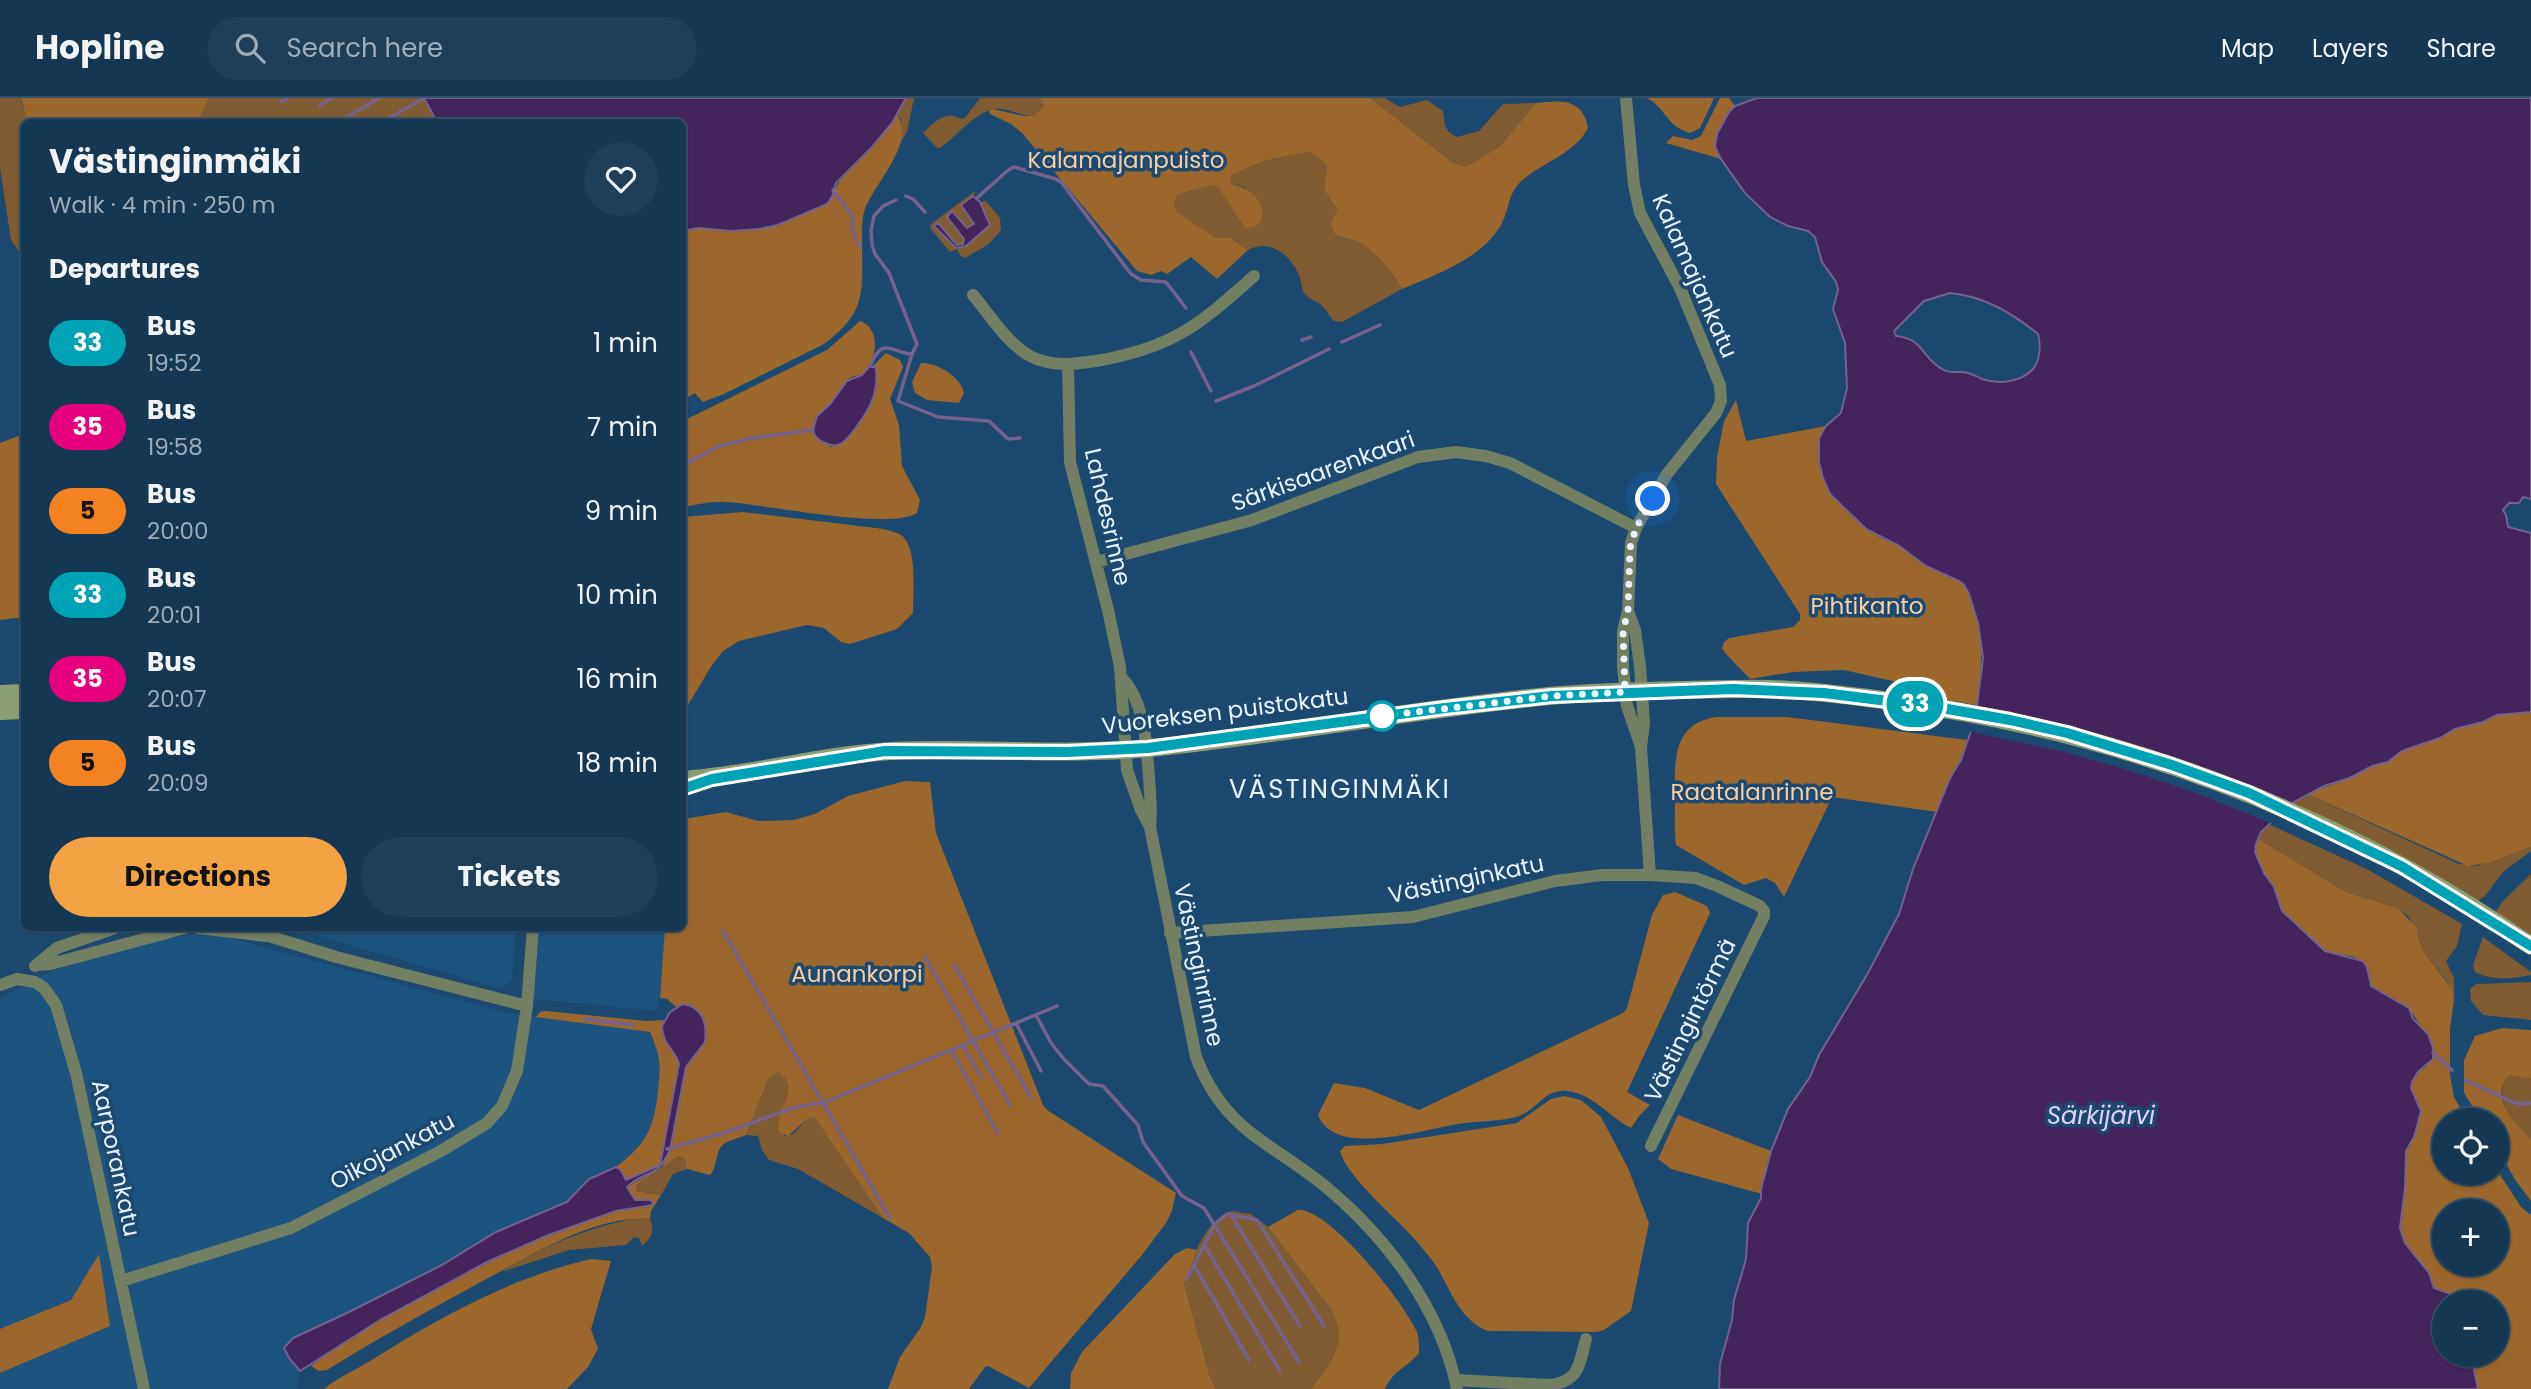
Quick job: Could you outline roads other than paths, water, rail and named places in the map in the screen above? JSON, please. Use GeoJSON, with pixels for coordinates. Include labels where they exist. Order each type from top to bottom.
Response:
{"type":"FeatureCollection","features":[{"type":"Feature","properties":{"kind":"main road","name":"Vuoreksen puistokatu"},"geometry":{"type":"LineString","coordinates":[[686,780],[712,779],[885,751],[1067,752],[1148,748],[1552,696],[1767,689],[1860,697],[1936,707],[2067,733],[2172,765],[2249,793],[2401,866],[2454,896],[2531,946]]}},
{"type":"Feature","properties":{"kind":"main road"},"geometry":{"type":"LineString","coordinates":[[0,694],[21,693]]}},
{"type":"Feature","properties":{"kind":"main road"},"geometry":{"type":"LineString","coordinates":[[0,711],[21,710]]}},
{"type":"Feature","properties":{"kind":"main road","name":"Vuoreksen puistokatu"},"geometry":{"type":"LineString","coordinates":[[686,788],[712,779]]}},
{"type":"Feature","properties":{"kind":"street","name":"Kalamajankatu"},"geometry":{"type":"LineString","coordinates":[[1626,98],[1634,185],[1640,213],[1680,288],[1722,395],[1716,413],[1667,474],[1636,528],[1631,543],[1628,563],[1628,611],[1623,631],[1633,692],[1627,706],[1641,747],[1650,875]]}},
{"type":"Feature","properties":{"kind":"street"},"geometry":{"type":"LineString","coordinates":[[973,295],[1023,351],[1038,360],[1068,364],[1121,356],[1167,342],[1212,313],[1254,276]]}},
{"type":"Feature","properties":{"kind":"street","name":"Lahdesrinne"},"geometry":{"type":"LineString","coordinates":[[1068,364],[1070,462],[1096,562],[1121,677],[1125,750]]}},
{"type":"Feature","properties":{"kind":"street","name":"Särkisaarenkaari"},"geometry":{"type":"LineString","coordinates":[[1096,562],[1252,520],[1418,457],[1456,452],[1510,463],[1636,528]]}},
{"type":"Feature","properties":{"kind":"street","name":"Lahdesrinne"},"geometry":{"type":"LineString","coordinates":[[1121,677],[1128,684],[1138,707],[1148,748]]}},
{"type":"Feature","properties":{"kind":"street","name":"Västinginrinne"},"geometry":{"type":"LineString","coordinates":[[1148,748],[1152,810],[1150,827]]}},
{"type":"Feature","properties":{"kind":"street","name":"Västinginrinne"},"geometry":{"type":"LineString","coordinates":[[1125,750],[1127,770],[1150,827],[1191,1039],[1203,1074],[1230,1116],[1246,1131],[1324,1185],[1345,1203],[1396,1259],[1442,1340],[1456,1385]]}},
{"type":"Feature","properties":{"kind":"street","name":"Västinginkatu"},"geometry":{"type":"LineString","coordinates":[[1170,933],[1413,917],[1555,881],[1602,875],[1696,878],[1764,911]]}},
{"type":"Feature","properties":{"kind":"street","name":"Västingintörmä"},"geometry":{"type":"LineString","coordinates":[[1651,1146],[1764,916],[1764,911]]}},
{"type":"Feature","properties":{"kind":"street"},"geometry":{"type":"LineString","coordinates":[[5,982],[36,965],[57,948],[106,931]]}},
{"type":"Feature","properties":{"kind":"street"},"geometry":{"type":"LineString","coordinates":[[36,965],[51,964],[174,931]]}},
{"type":"Feature","properties":{"kind":"street"},"geometry":{"type":"LineString","coordinates":[[226,931],[269,936]]}},
{"type":"Feature","properties":{"kind":"street"},"geometry":{"type":"LineString","coordinates":[[260,931],[336,957],[527,1006]]}},
{"type":"Feature","properties":{"kind":"street","name":"Oikojankatu"},"geometry":{"type":"LineString","coordinates":[[121,1281],[291,1228],[478,1130],[495,1115],[511,1089],[517,1071],[527,1006],[533,931]]}},
{"type":"Feature","properties":{"kind":"street","name":"Aarporankatu"},"geometry":{"type":"LineString","coordinates":[[5,982],[23,979],[40,985],[50,994],[56,1005],[76,1073],[144,1389]]}},
{"type":"Feature","properties":{"kind":"street"},"geometry":{"type":"LineString","coordinates":[[1456,1385],[1549,1385],[1563,1382],[1576,1373],[1586,1339]]}},
{"type":"Feature","properties":{"kind":"water"},"geometry":{"type":"Polygon","coordinates":[[[424,98],[906,98],[892,123],[836,183],[827,204],[778,225],[731,231],[698,228],[686,230],[686,119],[435,119],[424,98]]]}},
{"type":"Feature","properties":{"kind":"water","name":"Särkijärvi"},"geometry":{"type":"Polygon","coordinates":[[[1757,98],[2531,98],[2531,499],[2523,497],[2519,503],[2509,503],[2503,510],[2508,527],[2531,533],[2531,712],[2497,715],[2483,722],[2455,729],[2440,738],[2402,751],[2388,762],[2324,786],[2292,803],[2261,832],[2255,852],[2264,873],[2274,887],[2282,911],[2325,951],[2363,961],[2371,986],[2409,1008],[2413,1019],[2428,1034],[2433,1048],[2433,1059],[2418,1072],[2411,1088],[2421,1111],[2414,1137],[2406,1151],[2400,1228],[2405,1243],[2429,1273],[2434,1288],[2440,1290],[2432,1290],[2432,1367],[2473,1367],[2478,1389],[1719,1389],[1720,1364],[1746,1259],[1748,1223],[1761,1198],[1771,1151],[1788,1109],[1810,1077],[1819,1055],[1868,973],[1899,914],[1913,869],[1970,734],[1983,658],[1978,623],[1964,585],[1926,566],[1898,545],[1866,529],[1830,494],[1819,462],[1819,438],[1826,426],[1841,413],[1847,388],[1845,343],[1833,309],[1838,290],[1836,282],[1822,262],[1815,237],[1808,231],[1788,226],[1770,217],[1745,193],[1721,159],[1715,147],[1717,134],[1735,106],[1757,98]],[[1950,293],[1924,301],[1894,331],[1896,336],[1918,345],[1935,365],[1948,372],[1964,372],[1995,382],[2022,377],[2035,366],[2040,348],[2038,334],[1997,307],[1950,293]]]}},
{"type":"Feature","properties":{"kind":"water"},"geometry":{"type":"Polygon","coordinates":[[[973,196],[980,202],[990,225],[966,246],[956,248],[934,226],[938,223],[957,245],[963,244],[964,239],[947,217],[952,211],[967,228],[974,224],[961,205],[973,196]]]}},
{"type":"Feature","properties":{"kind":"water"},"geometry":{"type":"Polygon","coordinates":[[[870,366],[876,368],[876,387],[871,404],[862,419],[848,438],[838,445],[819,440],[813,430],[817,416],[847,381],[862,375],[870,366]]]}},
{"type":"Feature","properties":{"kind":"water"},"geometry":{"type":"Polygon","coordinates":[[[683,1004],[695,1009],[702,1017],[705,1042],[686,1067],[670,1150],[660,1166],[627,1187],[635,1200],[651,1200],[653,1205],[616,1211],[546,1236],[487,1262],[380,1320],[300,1371],[284,1348],[293,1338],[442,1265],[496,1232],[567,1202],[589,1179],[616,1167],[626,1180],[660,1165],[679,1064],[664,1038],[662,1026],[670,1012],[683,1004]]]}},
{"type":"Feature","properties":{"kind":"waterway"},"geometry":{"type":"LineString","coordinates":[[281,102],[288,98]]}},
{"type":"Feature","properties":{"kind":"waterway"},"geometry":{"type":"LineString","coordinates":[[320,105],[332,98]]}},
{"type":"Feature","properties":{"kind":"waterway"},"geometry":{"type":"LineString","coordinates":[[344,119],[379,98]]}},
{"type":"Feature","properties":{"kind":"waterway"},"geometry":{"type":"LineString","coordinates":[[387,119],[424,98]]}},
{"type":"Feature","properties":{"kind":"waterway"},"geometry":{"type":"LineString","coordinates":[[977,198],[1014,167],[1056,179],[1131,274],[1141,280],[1166,282],[1186,308]]}},
{"type":"Feature","properties":{"kind":"waterway"},"geometry":{"type":"LineString","coordinates":[[833,190],[852,215],[853,233],[860,247]]}},
{"type":"Feature","properties":{"kind":"waterway"},"geometry":{"type":"LineString","coordinates":[[906,196],[913,199],[925,212]]}},
{"type":"Feature","properties":{"kind":"waterway"},"geometry":{"type":"LineString","coordinates":[[870,366],[875,356],[884,348],[912,354],[917,344],[889,273],[875,254],[872,245],[874,216],[883,206],[896,200]]}},
{"type":"Feature","properties":{"kind":"waterway"},"geometry":{"type":"LineString","coordinates":[[1342,342],[1380,325]]}},
{"type":"Feature","properties":{"kind":"waterway"},"geometry":{"type":"LineString","coordinates":[[1302,340],[1311,337]]}},
{"type":"Feature","properties":{"kind":"waterway"},"geometry":{"type":"LineString","coordinates":[[1216,401],[1254,386],[1329,349]]}},
{"type":"Feature","properties":{"kind":"waterway"},"geometry":{"type":"LineString","coordinates":[[1191,352],[1211,391]]}},
{"type":"Feature","properties":{"kind":"waterway"},"geometry":{"type":"LineString","coordinates":[[912,354],[898,401],[938,417],[989,421],[1008,439],[1020,438]]}},
{"type":"Feature","properties":{"kind":"waterway"},"geometry":{"type":"LineString","coordinates":[[686,464],[719,446],[753,438],[813,430]]}},
{"type":"Feature","properties":{"kind":"waterway"},"geometry":{"type":"LineString","coordinates":[[723,931],[890,1218]]}},
{"type":"Feature","properties":{"kind":"waterway"},"geometry":{"type":"LineString","coordinates":[[925,957],[1010,1105]]}},
{"type":"Feature","properties":{"kind":"waterway"},"geometry":{"type":"LineString","coordinates":[[954,965],[1031,1097]]}},
{"type":"Feature","properties":{"kind":"waterway"},"geometry":{"type":"LineString","coordinates":[[667,1149],[727,1132],[789,1109],[823,1103],[1057,1006]]}},
{"type":"Feature","properties":{"kind":"waterway"},"geometry":{"type":"LineString","coordinates":[[1036,1015],[1051,1043],[1063,1058],[1089,1084],[1103,1086],[1138,1125],[1143,1142],[1182,1196],[1204,1208],[1299,1362]]}},
{"type":"Feature","properties":{"kind":"waterway"},"geometry":{"type":"LineString","coordinates":[[585,1019],[633,1025]]}},
{"type":"Feature","properties":{"kind":"waterway"},"geometry":{"type":"LineString","coordinates":[[1016,1023],[1041,1071]]}},
{"type":"Feature","properties":{"kind":"waterway"},"geometry":{"type":"LineString","coordinates":[[963,1045],[981,1077]]}},
{"type":"Feature","properties":{"kind":"waterway"},"geometry":{"type":"LineString","coordinates":[[951,1050],[998,1133]]}},
{"type":"Feature","properties":{"kind":"waterway"},"geometry":{"type":"LineString","coordinates":[[2433,1053],[2452,1070]]}},
{"type":"Feature","properties":{"kind":"waterway"},"geometry":{"type":"LineString","coordinates":[[2465,1080],[2513,1102],[2531,1103]]}},
{"type":"Feature","properties":{"kind":"waterway"},"geometry":{"type":"LineString","coordinates":[[1187,1279],[1215,1224],[1227,1214],[1257,1220],[1324,1326]]}},
{"type":"Feature","properties":{"kind":"waterway"},"geometry":{"type":"LineString","coordinates":[[1231,1215],[1300,1326]]}},
{"type":"Feature","properties":{"kind":"waterway"},"geometry":{"type":"LineString","coordinates":[[1205,1246],[1280,1371]]}},
{"type":"Feature","properties":{"kind":"waterway"},"geometry":{"type":"LineString","coordinates":[[1194,1265],[1249,1360]]}},
{"type":"Feature","properties":{"kind":"district","name":"VÄSTINGINMÄKI"},"geometry":{"type":"Point","coordinates":[1340,789]}},
{"type":"Feature","properties":{"kind":"park label","name":"Kalamajanpuisto"},"geometry":{"type":"Point","coordinates":[1126,160]}},
{"type":"Feature","properties":{"kind":"park label","name":"Pihtikanto"},"geometry":{"type":"Point","coordinates":[1867,606]}},
{"type":"Feature","properties":{"kind":"park label","name":"Raatalanrinne"},"geometry":{"type":"Point","coordinates":[1752,792]}},
{"type":"Feature","properties":{"kind":"park label","name":"Aunankorpi"},"geometry":{"type":"Point","coordinates":[857,974]}}]}
